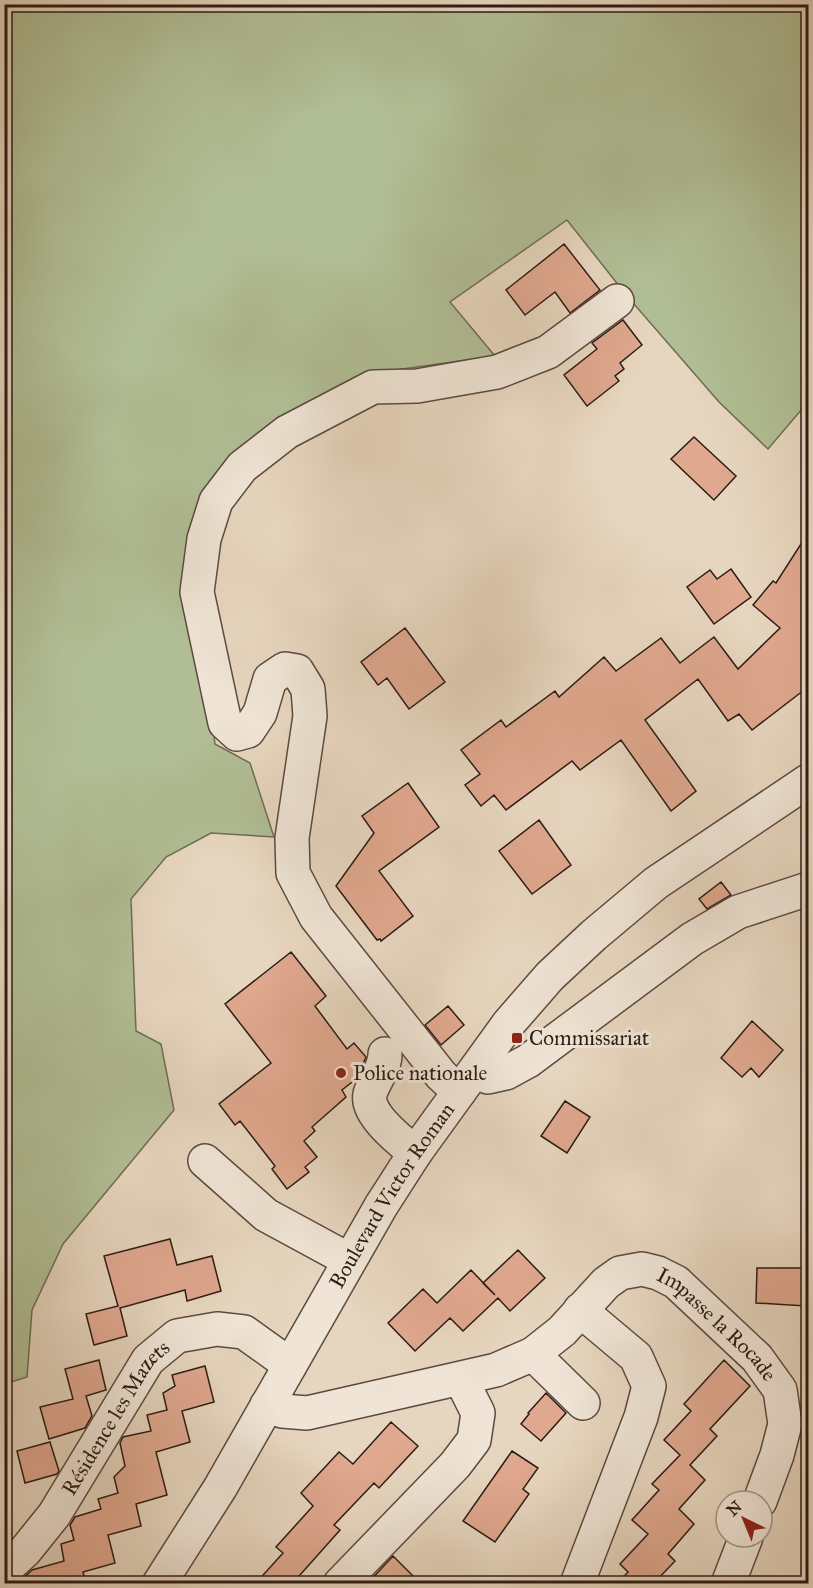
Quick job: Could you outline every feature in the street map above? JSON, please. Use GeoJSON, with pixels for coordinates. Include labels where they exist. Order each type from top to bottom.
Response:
{"type":"FeatureCollection","features":[{"type":"Feature","properties":{"kind":"street"},"geometry":{"type":"LineString","coordinates":[[616,301],[548,352],[497,372],[417,386],[373,387],[287,432],[242,467],[216,501],[204,539],[197,591],[225,723],[237,734],[248,731],[260,713],[270,679],[285,669],[297,671],[308,689],[310,716],[292,838],[293,873],[316,917],[441,1075],[468,1080],[506,1073],[528,1061],[570,1031],[692,939],[738,912],[808,890]]}},
{"type":"Feature","properties":{"kind":"street","name":"Boulevard Victor Roman"},"geometry":{"type":"LineString","coordinates":[[159,1584],[220,1488],[381,1206],[509,1023],[550,976],[594,935],[656,884],[808,781]]}},
{"type":"Feature","properties":{"kind":"street"},"geometry":{"type":"LineString","coordinates":[[385,1054],[385,1063],[369,1096],[372,1108],[388,1129],[416,1154]]}},
{"type":"Feature","properties":{"kind":"street"},"geometry":{"type":"LineString","coordinates":[[205,1161],[266,1215],[350,1260]]}},
{"type":"Feature","properties":{"kind":"street","name":"Impasse la Rocade"},"geometry":{"type":"LineString","coordinates":[[267,1406],[282,1411],[306,1413],[496,1370],[533,1354],[562,1331],[606,1283],[620,1273],[642,1269],[658,1273],[676,1282],[758,1358],[780,1390],[785,1424],[764,1489]]}},
{"type":"Feature","properties":{"kind":"street"},"geometry":{"type":"LineString","coordinates":[[577,1584],[641,1417],[649,1386],[636,1357],[580,1310]]}},
{"type":"Feature","properties":{"kind":"street","name":"Résidence les Mazets"},"geometry":{"type":"LineString","coordinates":[[4,1570],[25,1551],[54,1515],[148,1360],[177,1336],[217,1329],[244,1332],[290,1365]]}},
{"type":"Feature","properties":{"kind":"street"},"geometry":{"type":"LineString","coordinates":[[533,1354],[583,1404]]}},
{"type":"Feature","properties":{"kind":"street"},"geometry":{"type":"LineString","coordinates":[[340,1584],[455,1465],[474,1440],[478,1413],[461,1379]]}},
{"type":"Feature","properties":{"kind":"street"},"geometry":{"type":"LineString","coordinates":[[728,1584],[741,1549]]}},
{"type":"Feature","properties":{"kind":"green space"},"geometry":{"type":"Polygon","coordinates":[[[5,5],[808,5],[808,402],[768,449],[719,402],[627,296],[567,220],[450,302],[495,356],[374,373],[209,494],[204,657],[215,744],[250,763],[274,837],[211,833],[166,857],[131,899],[136,1031],[161,1044],[174,1110],[63,1244],[32,1310],[27,1377],[5,1384],[5,5]]]}},
{"type":"Feature","properties":{"kind":"building"},"geometry":{"type":"Polygon","coordinates":[[[564,244],[600,290],[570,313],[555,292],[525,315],[506,290],[564,244]]]}},
{"type":"Feature","properties":{"kind":"building"},"geometry":{"type":"Polygon","coordinates":[[[623,320],[642,345],[620,363],[624,369],[615,376],[619,381],[587,406],[564,375],[597,349],[592,343],[623,320]]]}},
{"type":"Feature","properties":{"kind":"building"},"geometry":{"type":"Polygon","coordinates":[[[694,437],[736,476],[714,500],[671,459],[694,437]]]}},
{"type":"Feature","properties":{"kind":"building"},"geometry":{"type":"Polygon","coordinates":[[[808,533],[808,687],[752,730],[739,714],[728,721],[698,679],[645,720],[696,791],[671,811],[621,740],[580,770],[572,761],[506,810],[494,795],[481,806],[465,785],[480,774],[461,750],[501,720],[506,727],[555,691],[559,697],[604,657],[616,671],[661,638],[680,663],[714,637],[738,669],[780,628],[753,605],[773,581],[776,583],[808,533]]]}},
{"type":"Feature","properties":{"kind":"building"},"geometry":{"type":"Polygon","coordinates":[[[731,569],[751,597],[714,624],[687,587],[710,570],[717,579],[731,569]]]}},
{"type":"Feature","properties":{"kind":"building"},"geometry":{"type":"Polygon","coordinates":[[[405,628],[445,682],[409,709],[387,678],[378,685],[361,662],[405,628]]]}},
{"type":"Feature","properties":{"kind":"building"},"geometry":{"type":"Polygon","coordinates":[[[408,783],[439,827],[379,871],[413,916],[381,941],[377,940],[336,886],[374,833],[362,816],[408,783]]]}},
{"type":"Feature","properties":{"kind":"building"},"geometry":{"type":"Polygon","coordinates":[[[539,820],[571,865],[532,894],[499,851],[539,820]]]}},
{"type":"Feature","properties":{"kind":"building"},"geometry":{"type":"Polygon","coordinates":[[[721,882],[731,895],[707,909],[699,899],[721,882]]]}},
{"type":"Feature","properties":{"kind":"building"},"geometry":{"type":"Polygon","coordinates":[[[291,952],[326,996],[315,1006],[347,1049],[354,1043],[366,1057],[356,1079],[342,1090],[346,1097],[312,1127],[315,1131],[304,1141],[317,1157],[305,1167],[309,1172],[287,1189],[272,1169],[275,1166],[240,1121],[235,1125],[219,1104],[271,1063],[225,1004],[291,952]]]}},
{"type":"Feature","properties":{"kind":"building"},"geometry":{"type":"Polygon","coordinates":[[[448,1006],[464,1025],[441,1045],[425,1025],[448,1006]]]}},
{"type":"Feature","properties":{"kind":"building"},"geometry":{"type":"Polygon","coordinates":[[[752,1021],[783,1050],[759,1077],[751,1068],[742,1077],[721,1058],[752,1021]]]}},
{"type":"Feature","properties":{"kind":"building"},"geometry":{"type":"Polygon","coordinates":[[[565,1101],[590,1117],[567,1153],[541,1136],[565,1101]]]}},
{"type":"Feature","properties":{"kind":"building"},"geometry":{"type":"Polygon","coordinates":[[[170,1239],[177,1265],[212,1256],[221,1291],[187,1301],[185,1290],[120,1308],[127,1336],[94,1345],[86,1314],[118,1306],[104,1256],[170,1239]]]}},
{"type":"Feature","properties":{"kind":"building"},"geometry":{"type":"Polygon","coordinates":[[[518,1250],[545,1278],[510,1311],[498,1298],[463,1331],[450,1318],[415,1351],[388,1323],[423,1289],[437,1303],[471,1270],[483,1283],[518,1250]]]}},
{"type":"Feature","properties":{"kind":"building"},"geometry":{"type":"Polygon","coordinates":[[[757,1268],[806,1268],[806,1306],[756,1303],[757,1268]]]}},
{"type":"Feature","properties":{"kind":"building"},"geometry":{"type":"Polygon","coordinates":[[[99,1360],[106,1390],[86,1396],[92,1416],[85,1428],[49,1439],[40,1407],[73,1399],[65,1369],[99,1360]]]}},
{"type":"Feature","properties":{"kind":"building"},"geometry":{"type":"Polygon","coordinates":[[[724,1360],[750,1386],[710,1429],[717,1436],[690,1465],[705,1480],[679,1509],[694,1524],[668,1554],[675,1561],[653,1584],[617,1584],[628,1572],[620,1564],[648,1534],[632,1520],[659,1490],[652,1484],[680,1455],[664,1440],[691,1411],[684,1404],[724,1360]]]}},
{"type":"Feature","properties":{"kind":"building"},"geometry":{"type":"Polygon","coordinates":[[[205,1366],[214,1402],[182,1411],[190,1442],[156,1452],[167,1495],[136,1504],[141,1526],[108,1535],[115,1563],[83,1572],[86,1584],[17,1584],[32,1570],[64,1561],[61,1544],[74,1540],[70,1525],[75,1517],[101,1509],[98,1499],[118,1493],[114,1477],[125,1466],[120,1443],[123,1437],[151,1431],[147,1415],[167,1410],[163,1393],[175,1386],[172,1375],[205,1366]]]}},
{"type":"Feature","properties":{"kind":"building"},"geometry":{"type":"Polygon","coordinates":[[[546,1393],[566,1413],[541,1441],[521,1424],[546,1393]]]}},
{"type":"Feature","properties":{"kind":"building"},"geometry":{"type":"Polygon","coordinates":[[[391,1422],[418,1446],[379,1488],[374,1483],[334,1525],[340,1530],[292,1584],[255,1584],[283,1553],[276,1547],[313,1506],[301,1493],[339,1452],[353,1464],[391,1422]]]}},
{"type":"Feature","properties":{"kind":"building"},"geometry":{"type":"Polygon","coordinates":[[[50,1442],[59,1471],[57,1474],[25,1483],[17,1451],[50,1442]]]}},
{"type":"Feature","properties":{"kind":"building"},"geometry":{"type":"Polygon","coordinates":[[[512,1451],[538,1468],[523,1489],[529,1494],[495,1542],[463,1521],[512,1451]]]}},
{"type":"Feature","properties":{"kind":"building"},"geometry":{"type":"Polygon","coordinates":[[[393,1556],[421,1584],[367,1584],[393,1556]]]}},
{"type":"Feature","properties":{"kind":"place","name":"Commissariat"},"geometry":{"type":"Point","coordinates":[517,1038]}},
{"type":"Feature","properties":{"kind":"place","name":"Police nationale"},"geometry":{"type":"Point","coordinates":[341,1073]}}]}
